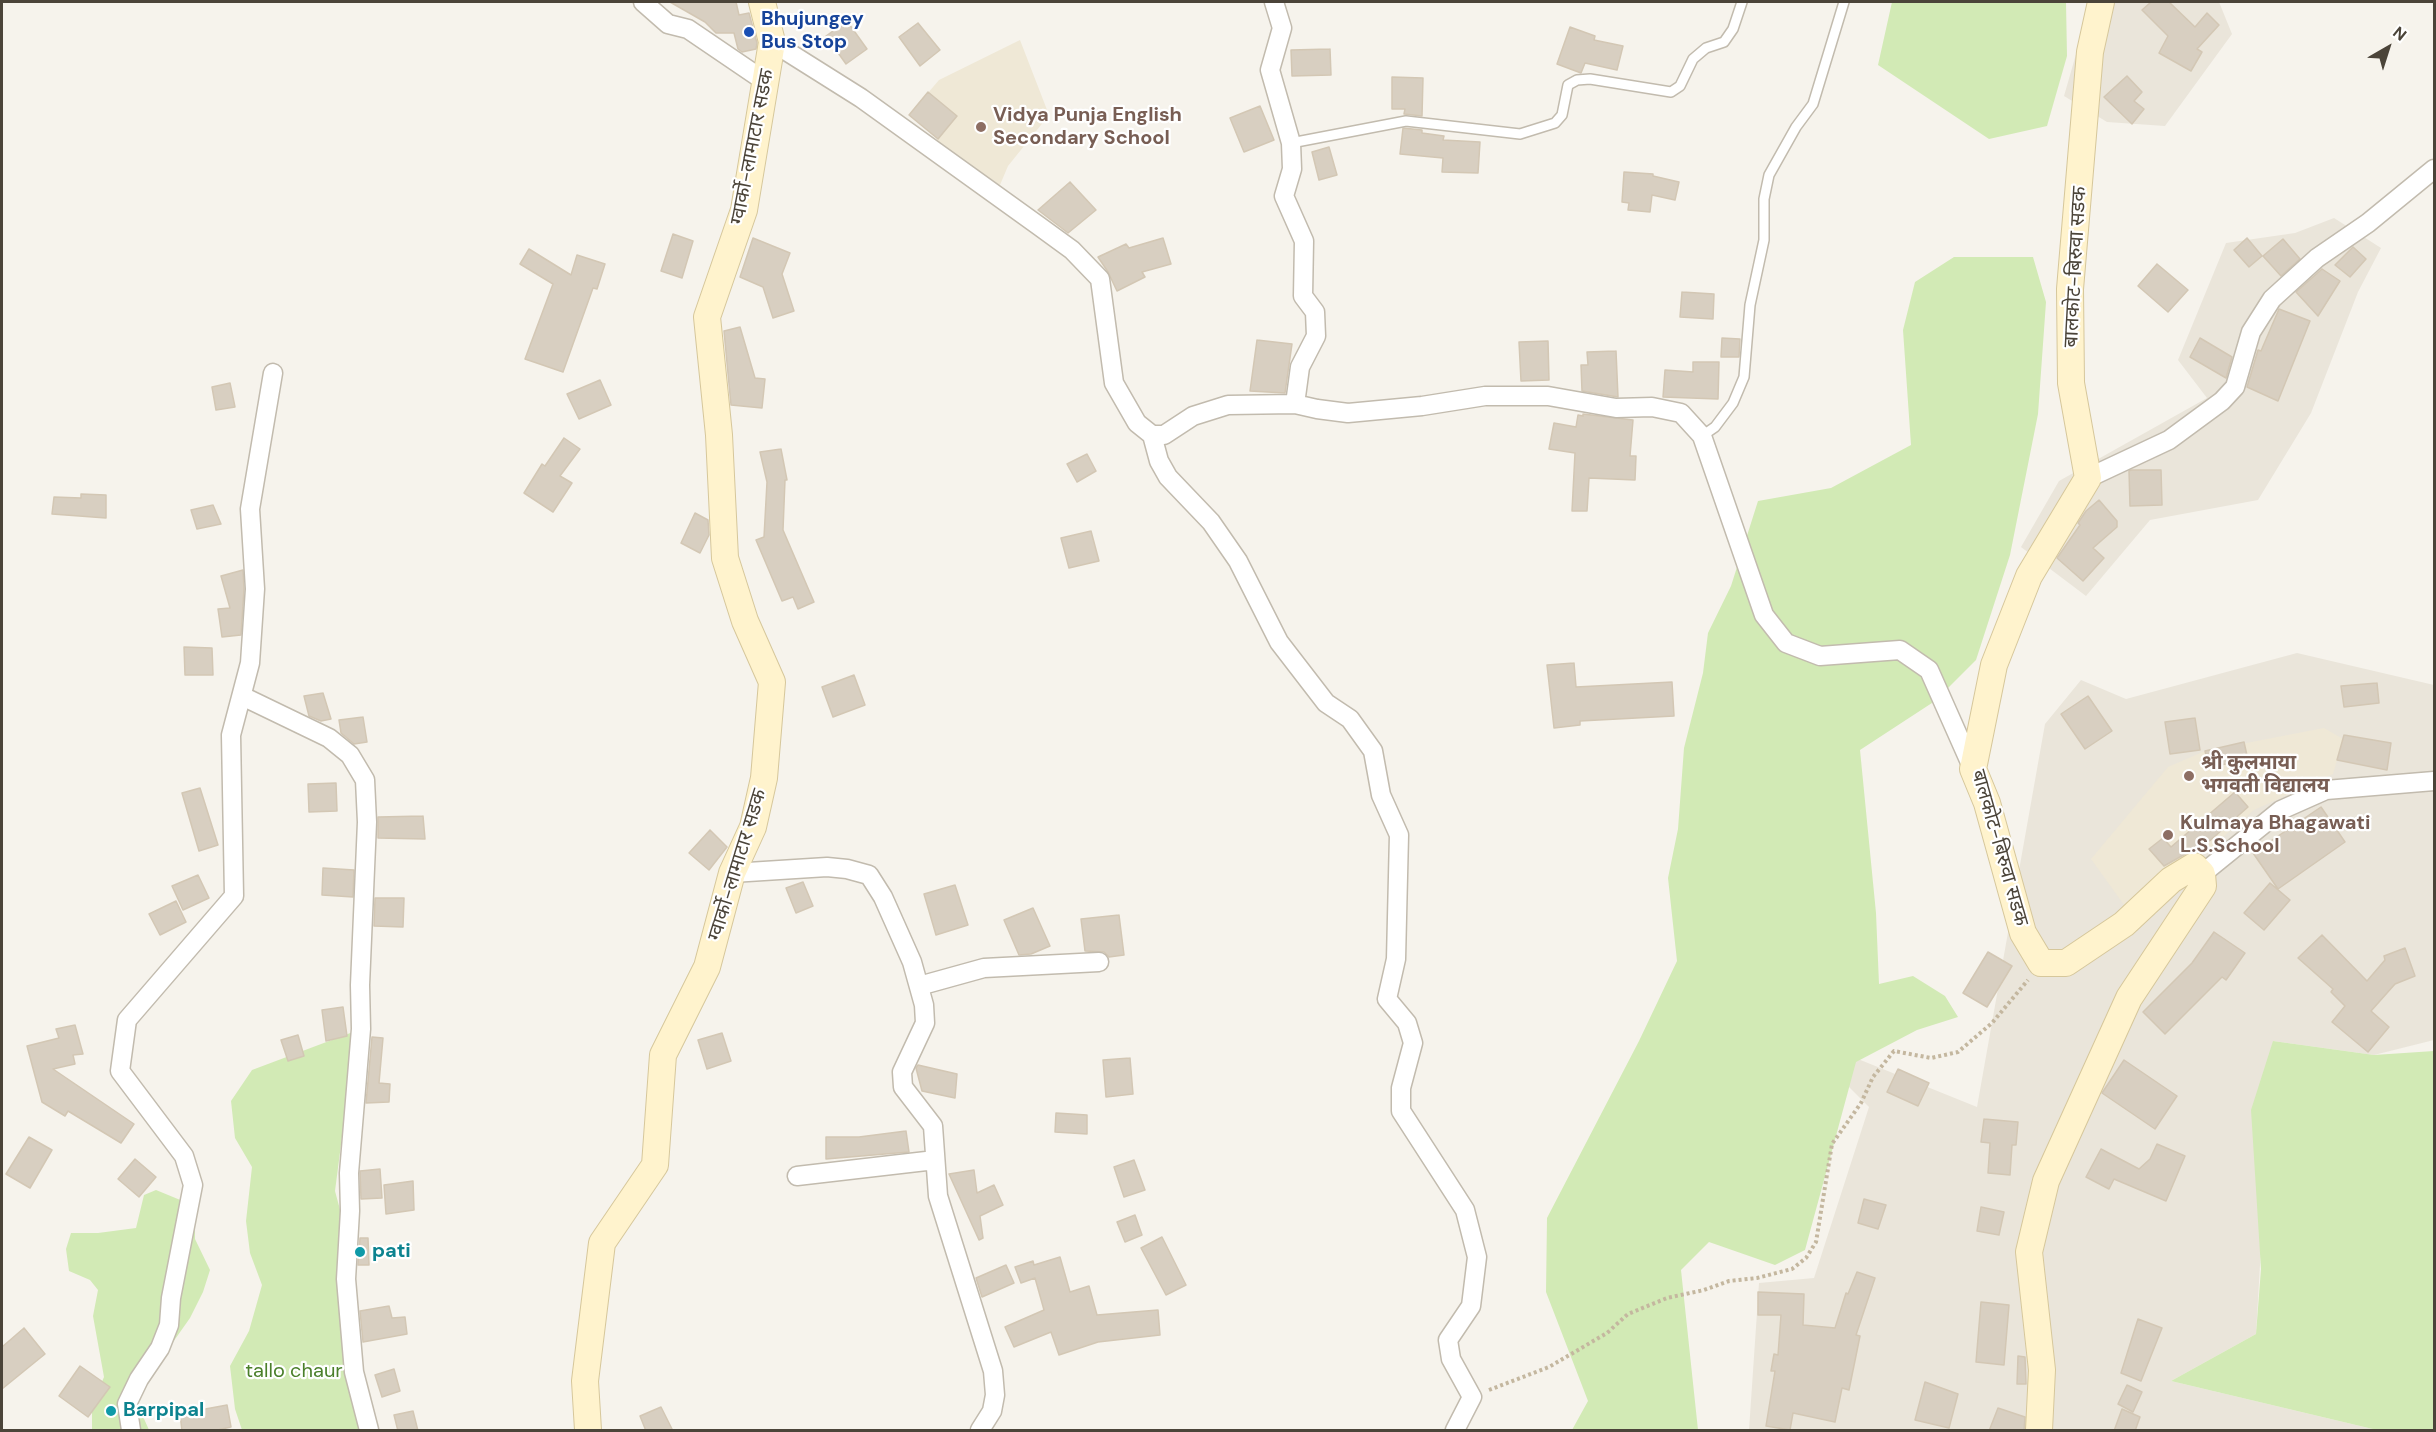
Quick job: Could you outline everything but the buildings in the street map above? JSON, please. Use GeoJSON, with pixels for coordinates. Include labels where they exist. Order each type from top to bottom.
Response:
{"type":"FeatureCollection","features":[{"type":"Feature","properties":{"kind":"main road","name":"ग्वार्को-लामाटार सडक"},"geometry":{"type":"LineString","coordinates":[[588,1431],[585,1382],[602,1243],[655,1165],[663,1055],[707,967],[732,873],[753,826],[764,778],[772,682],[745,621],[725,558],[718,435],[707,317],[744,210],[772,42],[762,2]]}},
{"type":"Feature","properties":{"kind":"main road","name":"बालकोट-बिरुवा सडक"},"geometry":{"type":"LineString","coordinates":[[2041,963],[2023,933],[1987,803],[1973,769],[1998,654],[2029,576],[2088,478],[2071,383],[2070,289],[2090,52],[2101,2]]}},
{"type":"Feature","properties":{"kind":"main road"},"geometry":{"type":"LineString","coordinates":[[2039,1431],[2042,1370],[2029,1252],[2046,1181],[2129,998],[2202,886],[2202,874],[2194,866],[2171,880],[2124,924],[2066,963],[2041,963]]}},
{"type":"Feature","properties":{"kind":"street"},"geometry":{"type":"LineString","coordinates":[[643,2],[668,24],[688,29],[766,82]]}},
{"type":"Feature","properties":{"kind":"street"},"geometry":{"type":"LineString","coordinates":[[1274,2],[1282,28],[1270,70],[1291,143],[1292,169],[1284,196],[1304,241],[1303,296],[1315,312],[1316,336],[1300,367],[1295,404]]}},
{"type":"Feature","properties":{"kind":"street"},"geometry":{"type":"LineString","coordinates":[[772,42],[861,98],[1039,226],[1072,250],[1100,279],[1114,383],[1137,423],[1152,435],[1158,461],[1168,477],[1211,522],[1238,561],[1279,642],[1326,703],[1350,718],[1373,752],[1381,795],[1399,835],[1396,958],[1387,999],[1407,1023],[1413,1043],[1401,1088],[1401,1111],[1465,1210],[1477,1257],[1471,1306],[1448,1340],[1451,1359],[1472,1397],[1455,1431]]}},
{"type":"Feature","properties":{"kind":"street"},"geometry":{"type":"LineString","coordinates":[[2088,478],[2169,440],[2222,401],[2235,387],[2251,332],[2272,299],[2317,258],[2368,223],[2434,169]]}},
{"type":"Feature","properties":{"kind":"street"},"geometry":{"type":"LineString","coordinates":[[131,1431],[127,1404],[139,1379],[160,1348],[169,1325],[171,1298],[193,1185],[184,1156],[120,1071],[127,1020],[234,897],[231,735],[250,663],[255,589],[250,509],[273,373]]}},
{"type":"Feature","properties":{"kind":"street"},"geometry":{"type":"LineString","coordinates":[[1152,435],[1164,435],[1193,416],[1228,405],[1295,404],[1348,413],[1422,406],[1485,396],[1548,396],[1616,408],[1652,407],[1681,413],[1702,436],[1764,615],[1786,643],[1820,656],[1900,650],[1929,670],[1973,769]]}},
{"type":"Feature","properties":{"kind":"street"},"geometry":{"type":"LineString","coordinates":[[242,696],[329,738],[350,755],[365,780],[367,822],[360,985],[361,1029],[349,1173],[350,1211],[346,1279],[354,1372],[369,1431]]}},
{"type":"Feature","properties":{"kind":"street"},"geometry":{"type":"LineString","coordinates":[[2202,874],[2281,810],[2326,790],[2434,781]]}},
{"type":"Feature","properties":{"kind":"street"},"geometry":{"type":"LineString","coordinates":[[732,873],[827,867],[869,875],[883,897],[912,962],[924,1005],[925,1023],[902,1072],[903,1087],[933,1126],[938,1196],[993,1371],[995,1395],[992,1411],[980,1431]]}},
{"type":"Feature","properties":{"kind":"street"},"geometry":{"type":"LineString","coordinates":[[919,986],[984,968],[1099,962]]}},
{"type":"Feature","properties":{"kind":"street"},"geometry":{"type":"LineString","coordinates":[[797,1176],[935,1161]]}},
{"type":"Feature","properties":{"kind":"lane"},"geometry":{"type":"LineString","coordinates":[[1291,143],[1406,121],[1520,134],[1555,123],[1562,115],[1568,85],[1577,80],[1671,92],[1680,86],[1693,59],[1706,48],[1724,42],[1733,29],[1742,2]]}},
{"type":"Feature","properties":{"kind":"lane"},"geometry":{"type":"LineString","coordinates":[[1702,436],[1714,427],[1733,403],[1744,377],[1750,305],[1764,240],[1764,199],[1769,175],[1796,127],[1814,104],[1844,2]]}},
{"type":"Feature","properties":{"kind":"path"},"geometry":{"type":"LineString","coordinates":[[1472,1397],[1549,1366],[1607,1333],[1628,1314],[1667,1298],[1704,1290],[1729,1281],[1757,1278],[1792,1269],[1806,1258],[1816,1242],[1832,1144],[1861,1103],[1873,1077],[1894,1051],[1931,1058],[1958,1052],[2008,1006],[2041,963]]}},
{"type":"Feature","properties":{"kind":"shaded area"},"geometry":{"type":"Polygon","coordinates":[[[2091,2],[2219,2],[2232,34],[2165,126],[2107,122],[2064,96],[2091,2]]]}},
{"type":"Feature","properties":{"kind":"shaded area","name":"Vidya Punja English Secondary School"},"geometry":{"type":"Polygon","coordinates":[[[1020,40],[1049,115],[1008,166],[997,192],[938,143],[937,139],[909,115],[939,80],[1020,40]]]}},
{"type":"Feature","properties":{"kind":"shaded area"},"geometry":{"type":"Polygon","coordinates":[[[2334,218],[2381,248],[2358,292],[2311,413],[2258,500],[2150,520],[2086,596],[2021,547],[2059,481],[2207,398],[2178,360],[2226,243],[2295,233],[2334,218]]]}},
{"type":"Feature","properties":{"kind":"shaded area"},"geometry":{"type":"Polygon","coordinates":[[[2297,653],[2434,685],[2434,1040],[2374,1055],[2273,1041],[2256,1334],[2171,1381],[2377,1430],[1749,1430],[1759,1283],[1814,1278],[1869,1107],[1796,1034],[1977,1107],[2045,724],[2081,680],[2126,699],[2297,653]]]}},
{"type":"Feature","properties":{"kind":"shaded area","name":"Kulmaya Bhagawati L.S.School"},"geometry":{"type":"Polygon","coordinates":[[[2324,728],[2343,739],[2333,774],[2254,810],[2175,879],[2127,909],[2091,859],[2168,767],[2205,751],[2324,728]]]}},
{"type":"Feature","properties":{"kind":"green space"},"geometry":{"type":"Polygon","coordinates":[[[1892,2],[2066,2],[2067,56],[2047,126],[1989,139],[1878,65],[1892,2]]]}},
{"type":"Feature","properties":{"kind":"green space"},"geometry":{"type":"Polygon","coordinates":[[[1954,257],[2033,257],[2046,302],[2038,414],[2010,555],[1976,660],[1935,701],[1860,750],[1876,913],[1879,984],[1913,976],[1945,996],[1958,1017],[1917,1030],[1856,1062],[1805,1250],[1775,1265],[1709,1242],[1681,1270],[1698,1430],[1572,1430],[1588,1401],[1546,1292],[1547,1218],[1639,1041],[1677,961],[1668,878],[1678,829],[1684,748],[1703,673],[1708,633],[1731,586],[1758,501],[1831,488],[1911,445],[1903,330],[1915,282],[1954,257]]]}},
{"type":"Feature","properties":{"kind":"green space","name":"tallo chaur"},"geometry":{"type":"Polygon","coordinates":[[[361,1029],[346,1106],[335,1191],[346,1232],[369,1430],[242,1430],[235,1409],[230,1366],[249,1331],[262,1285],[250,1253],[246,1221],[252,1167],[235,1138],[231,1101],[252,1070],[361,1029]]]}},
{"type":"Feature","properties":{"kind":"green space"},"geometry":{"type":"Polygon","coordinates":[[[2273,1041],[2374,1055],[2434,1051],[2434,1430],[2377,1430],[2171,1381],[2256,1334],[2261,1269],[2251,1110],[2273,1041]]]}},
{"type":"Feature","properties":{"kind":"green space"},"geometry":{"type":"Polygon","coordinates":[[[156,1190],[190,1204],[195,1220],[195,1239],[210,1270],[203,1292],[190,1318],[154,1369],[137,1403],[149,1430],[92,1430],[92,1405],[104,1377],[93,1316],[98,1290],[90,1280],[69,1271],[66,1249],[71,1233],[98,1233],[136,1228],[144,1195],[156,1190]]]}},
{"type":"Feature","properties":{"kind":"place","name":"Bhujungey Bus Stop"},"geometry":{"type":"Point","coordinates":[749,32]}},
{"type":"Feature","properties":{"kind":"place","name":"Vidya Punja English Secondary School"},"geometry":{"type":"Point","coordinates":[981,127]}},
{"type":"Feature","properties":{"kind":"place","name":"श्री कुलमाया भगवती विद्यालय"},"geometry":{"type":"Point","coordinates":[2189,776]}},
{"type":"Feature","properties":{"kind":"place","name":"Kulmaya Bhagawati L.S.School"},"geometry":{"type":"Point","coordinates":[2168,835]}},
{"type":"Feature","properties":{"kind":"place","name":"pati"},"geometry":{"type":"Point","coordinates":[360,1252]}},
{"type":"Feature","properties":{"kind":"place","name":"Barpipal"},"geometry":{"type":"Point","coordinates":[111,1411]}}]}
